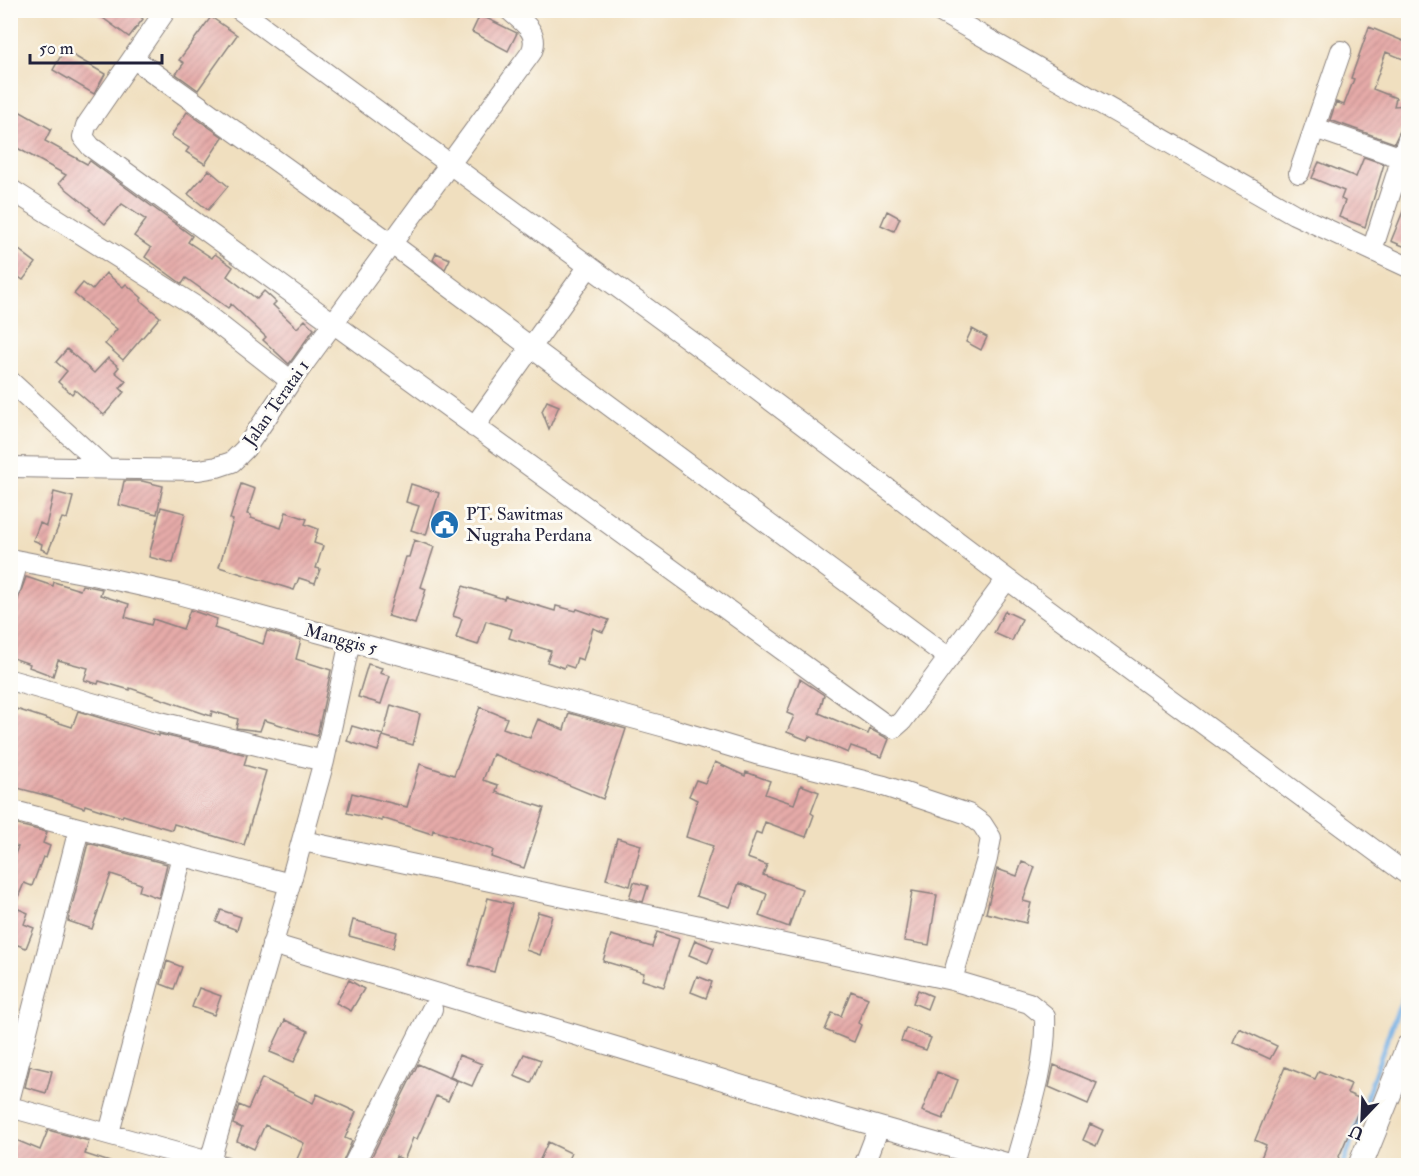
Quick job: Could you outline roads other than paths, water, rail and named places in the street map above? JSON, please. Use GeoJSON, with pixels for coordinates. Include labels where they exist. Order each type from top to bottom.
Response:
{"type":"FeatureCollection","features":[{"type":"Feature","properties":{"kind":"street"},"geometry":{"type":"LineString","coordinates":[[166,10],[86,126],[83,132],[86,142],[474,427],[889,727],[898,726],[902,721],[1007,579]]}},
{"type":"Feature","properties":{"kind":"street"},"geometry":{"type":"LineString","coordinates":[[240,10],[740,377],[1007,579],[1408,876]]}},
{"type":"Feature","properties":{"kind":"street","name":"Jalan Teratai 1"},"geometry":{"type":"LineString","coordinates":[[10,467],[199,470],[232,462],[250,442],[291,381],[534,47],[535,40],[528,25],[509,10]]}},
{"type":"Feature","properties":{"kind":"street"},"geometry":{"type":"LineString","coordinates":[[937,10],[1286,210],[1408,267]]}},
{"type":"Feature","properties":{"kind":"street"},"geometry":{"type":"LineString","coordinates":[[1299,173],[1341,51]]}},
{"type":"Feature","properties":{"kind":"street"},"geometry":{"type":"LineString","coordinates":[[133,58],[392,244],[949,658]]}},
{"type":"Feature","properties":{"kind":"street"},"geometry":{"type":"LineString","coordinates":[[1315,128],[1405,159]]}},
{"type":"Feature","properties":{"kind":"street"},"geometry":{"type":"LineString","coordinates":[[1372,250],[1405,159],[1408,139]]}},
{"type":"Feature","properties":{"kind":"street"},"geometry":{"type":"LineString","coordinates":[[10,189],[195,306],[291,381]]}},
{"type":"Feature","properties":{"kind":"street"},"geometry":{"type":"LineString","coordinates":[[474,427],[589,266]]}},
{"type":"Feature","properties":{"kind":"street"},"geometry":{"type":"LineString","coordinates":[[10,381],[105,468]]}},
{"type":"Feature","properties":{"kind":"street"},"geometry":{"type":"LineString","coordinates":[[10,589],[14,560]]}},
{"type":"Feature","properties":{"kind":"street","name":"Manggis 5"},"geometry":{"type":"LineString","coordinates":[[14,560],[178,594],[669,728],[756,754],[884,786],[968,814],[982,824],[991,838],[952,980]]}},
{"type":"Feature","properties":{"kind":"street"},"geometry":{"type":"LineString","coordinates":[[10,1107],[217,1163],[272,944],[324,761],[350,641]]}},
{"type":"Feature","properties":{"kind":"street"},"geometry":{"type":"LineString","coordinates":[[10,680],[156,721],[324,761]]}},
{"type":"Feature","properties":{"kind":"street"},"geometry":{"type":"LineString","coordinates":[[10,810],[290,884]]}},
{"type":"Feature","properties":{"kind":"street"},"geometry":{"type":"LineString","coordinates":[[10,1096],[79,829]]}},
{"type":"Feature","properties":{"kind":"street"},"geometry":{"type":"LineString","coordinates":[[272,944],[879,1127],[1016,1165],[1042,1063],[1046,1035],[1045,1016],[1029,1003],[952,980],[303,841]]}},
{"type":"Feature","properties":{"kind":"street"},"geometry":{"type":"LineString","coordinates":[[109,1133],[182,856]]}},
{"type":"Feature","properties":{"kind":"street"},"geometry":{"type":"LineString","coordinates":[[353,1166],[432,1010]]}},
{"type":"Feature","properties":{"kind":"street"},"geometry":{"type":"LineString","coordinates":[[1360,1166],[1408,1047]]}},
{"type":"Feature","properties":{"kind":"street"},"geometry":{"type":"LineString","coordinates":[[864,1166],[879,1127]]}},
{"type":"Feature","properties":{"kind":"waterway"},"geometry":{"type":"LineString","coordinates":[[1343,1166],[1389,1033],[1408,986]]}},
{"type":"Feature","properties":{"kind":"place","name":"PT. Sawitmas Nugraha Perdana"},"geometry":{"type":"Point","coordinates":[445,524]}}]}
